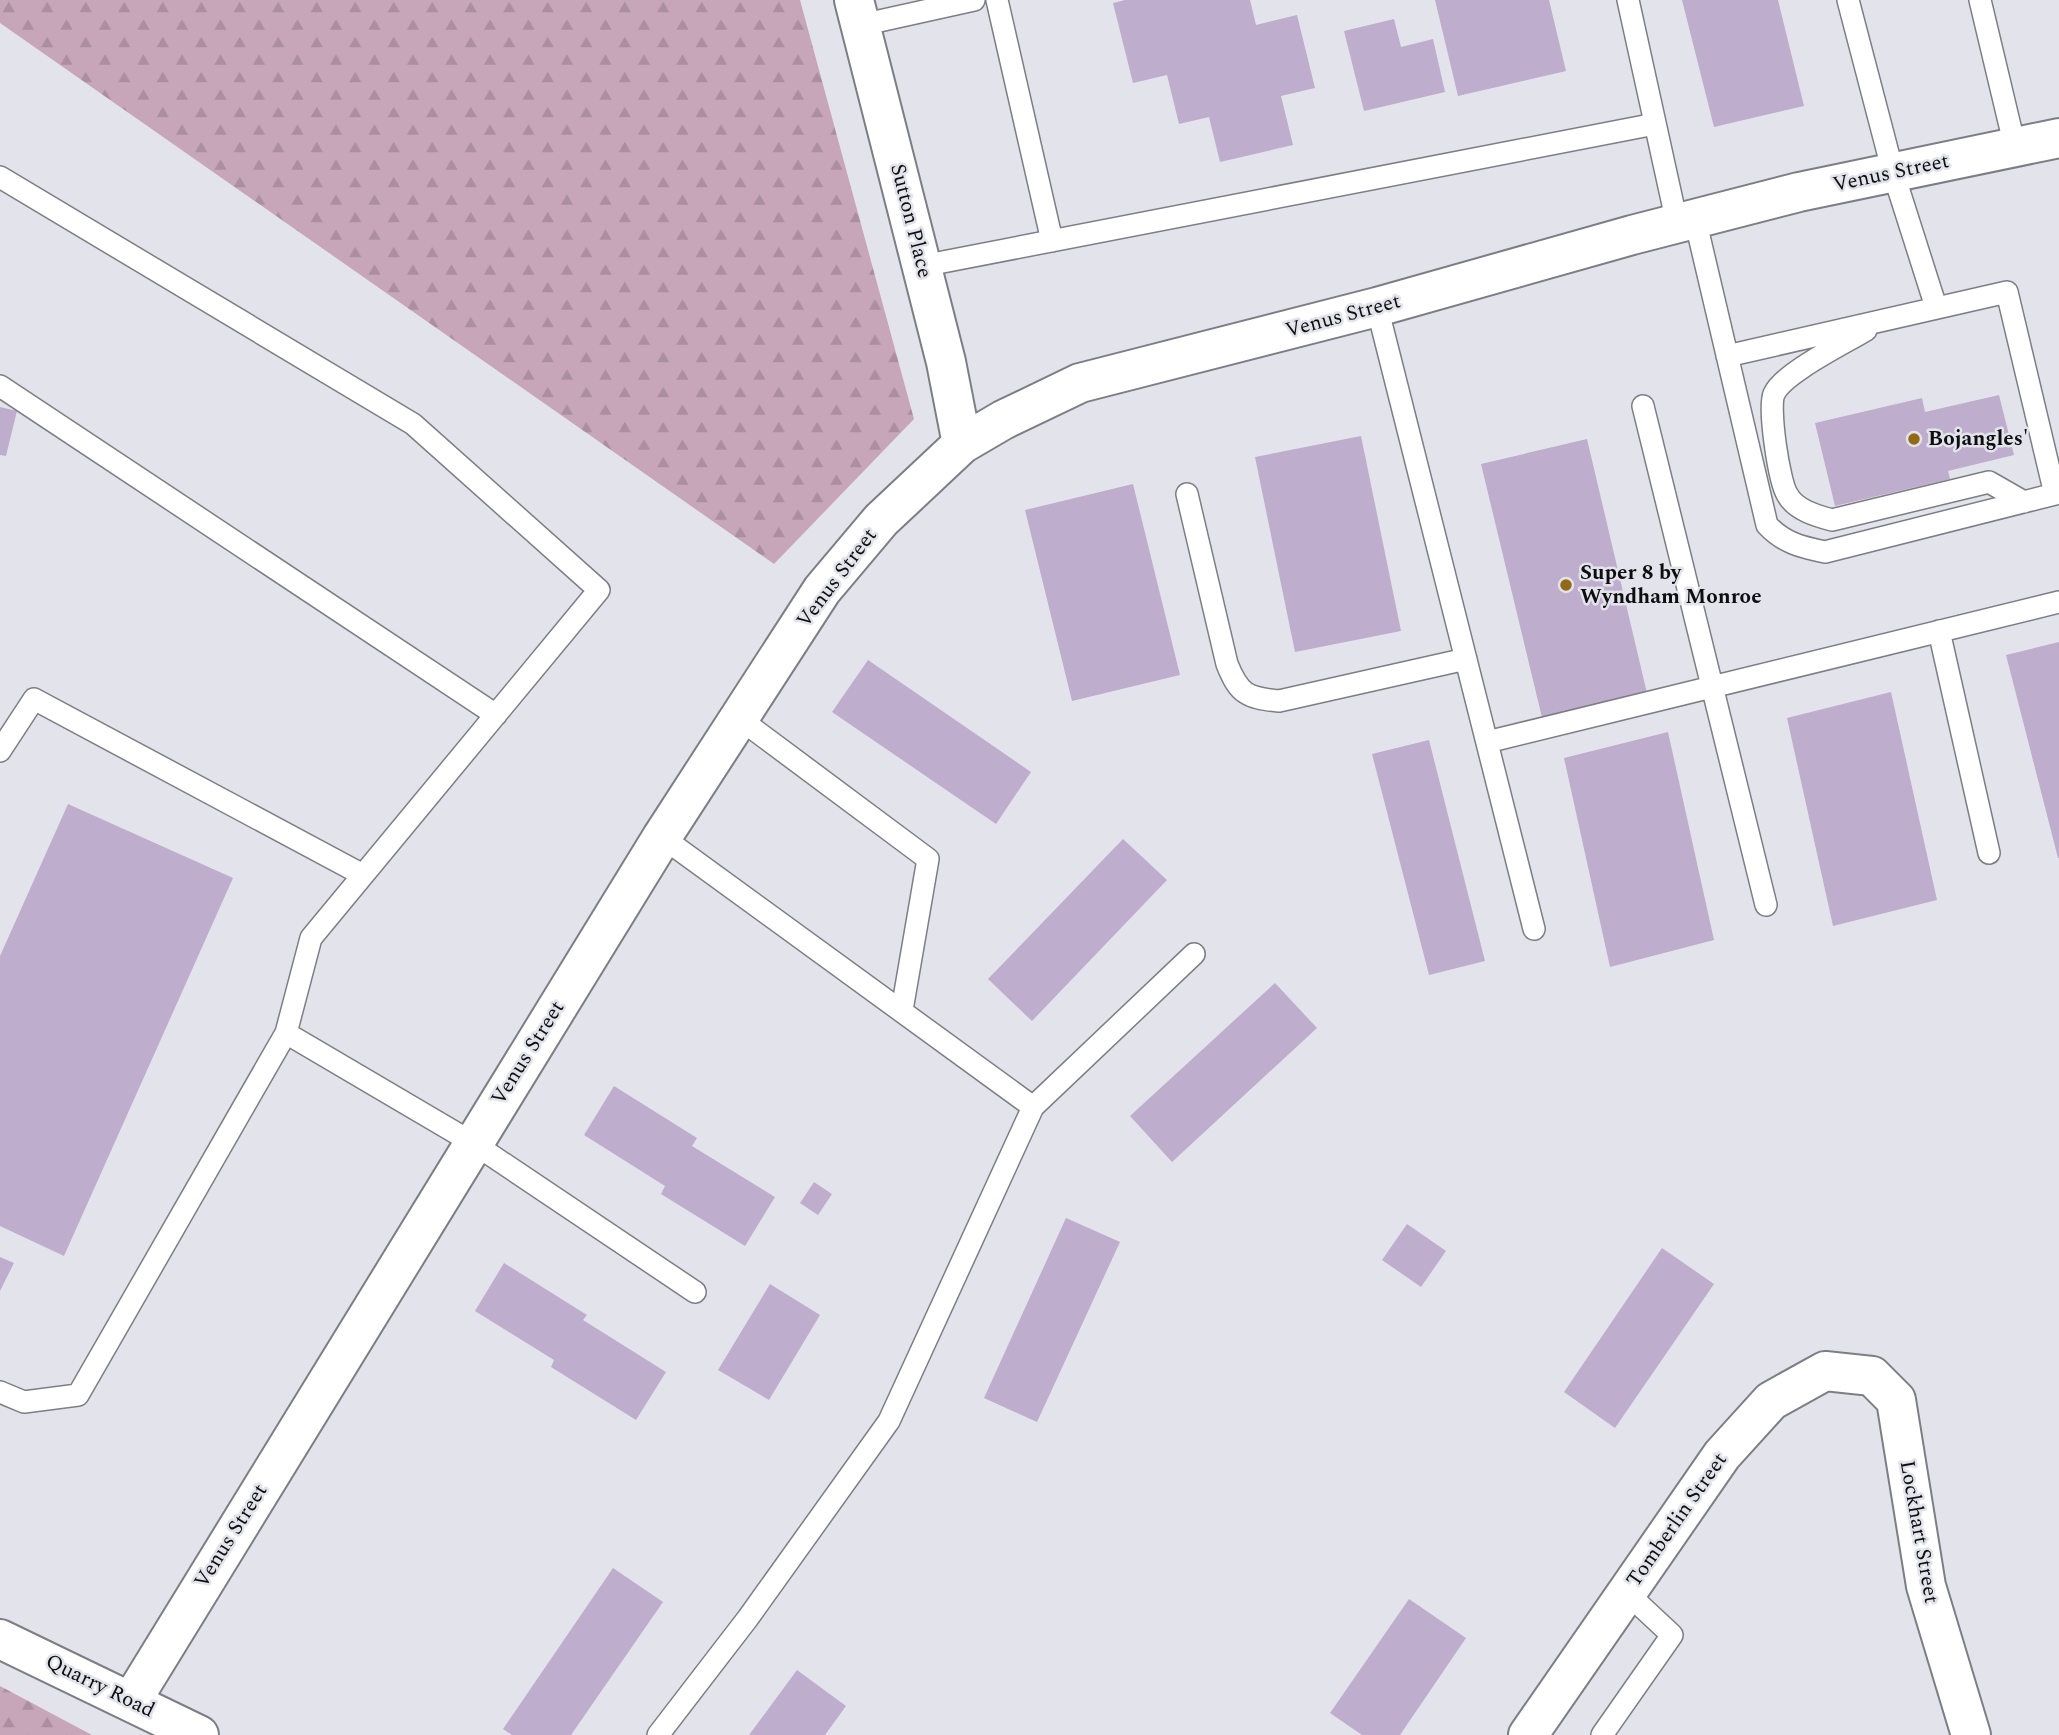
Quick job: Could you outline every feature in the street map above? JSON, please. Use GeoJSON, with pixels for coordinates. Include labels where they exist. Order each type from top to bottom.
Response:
{"type":"FeatureCollection","features":[{"type":"Feature","properties":{"kind":"street","name":"Sutton Place"},"geometry":{"type":"LineString","coordinates":[[857,12],[922,266],[962,444]]}},
{"type":"Feature","properties":{"kind":"street","name":"Venus Street"},"geometry":{"type":"LineString","coordinates":[[132,1700],[662,837],[822,590],[881,520],[962,444],[1003,420],[1080,383],[1377,307],[1686,221],[1893,172],[2059,138]]}},
{"type":"Feature","properties":{"kind":"street","name":"Tomberlin Street"},"geometry":{"type":"LineString","coordinates":[[1528,1735],[1721,1455],[1770,1401],[1825,1371],[1872,1376]]}},
{"type":"Feature","properties":{"kind":"street","name":"Lockhart Street"},"geometry":{"type":"LineString","coordinates":[[1872,1376],[1896,1399],[1926,1586],[1971,1735]]}},
{"type":"Feature","properties":{"kind":"street","name":"Quarry Road"},"geometry":{"type":"LineString","coordinates":[[0,1639],[132,1700],[199,1735]]}},
{"type":"Feature","properties":{"kind":"lane"},"geometry":{"type":"LineString","coordinates":[[857,12],[974,0]]}},
{"type":"Feature","properties":{"kind":"lane"},"geometry":{"type":"LineString","coordinates":[[998,0],[1052,241]]}},
{"type":"Feature","properties":{"kind":"lane"},"geometry":{"type":"LineString","coordinates":[[1628,0],[1655,124],[1727,356],[1767,525],[1780,539],[1799,547],[1825,552],[2055,494],[2007,292],[1727,356]]}},
{"type":"Feature","properties":{"kind":"lane"},"geometry":{"type":"LineString","coordinates":[[1848,0],[1893,172],[1936,307]]}},
{"type":"Feature","properties":{"kind":"lane"},"geometry":{"type":"LineString","coordinates":[[1980,0],[2015,147]]}},
{"type":"Feature","properties":{"kind":"lane"},"geometry":{"type":"LineString","coordinates":[[922,266],[1655,124]]}},
{"type":"Feature","properties":{"kind":"lane"},"geometry":{"type":"LineString","coordinates":[[0,177],[413,424],[599,590],[311,938],[286,1033],[78,1395],[24,1402],[0,1392]]}},
{"type":"Feature","properties":{"kind":"lane"},"geometry":{"type":"LineString","coordinates":[[1377,307],[1534,929]]}},
{"type":"Feature","properties":{"kind":"lane"},"geometry":{"type":"LineString","coordinates":[[1886,318],[1796,372],[1774,394],[1771,421],[1787,495],[1808,513],[1832,520],[1989,482],[2024,502]]}},
{"type":"Feature","properties":{"kind":"lane"},"geometry":{"type":"LineString","coordinates":[[0,386],[496,715]]}},
{"type":"Feature","properties":{"kind":"lane"},"geometry":{"type":"LineString","coordinates":[[1643,406],[1766,905]]}},
{"type":"Feature","properties":{"kind":"lane"},"geometry":{"type":"LineString","coordinates":[[1187,494],[1227,664],[1236,687],[1256,699],[1279,701],[1466,659]]}},
{"type":"Feature","properties":{"kind":"lane"},"geometry":{"type":"LineString","coordinates":[[1487,742],[2059,602]]}},
{"type":"Feature","properties":{"kind":"lane"},"geometry":{"type":"LineString","coordinates":[[1939,632],[1989,853]]}},
{"type":"Feature","properties":{"kind":"lane"},"geometry":{"type":"LineString","coordinates":[[0,751],[34,699],[363,875]]}},
{"type":"Feature","properties":{"kind":"lane"},"geometry":{"type":"LineString","coordinates":[[740,719],[928,859],[902,1010]]}},
{"type":"Feature","properties":{"kind":"lane"},"geometry":{"type":"LineString","coordinates":[[662,837],[1033,1107]]}},
{"type":"Feature","properties":{"kind":"lane"},"geometry":{"type":"LineString","coordinates":[[658,1735],[748,1618],[889,1421],[1033,1107],[1194,954]]}},
{"type":"Feature","properties":{"kind":"lane"},"geometry":{"type":"LineString","coordinates":[[286,1033],[472,1143],[695,1292]]}},
{"type":"Feature","properties":{"kind":"lane"},"geometry":{"type":"LineString","coordinates":[[1602,1735],[1672,1635],[1627,1593]]}},
{"type":"Feature","properties":{"kind":"green space"},"geometry":{"type":"Polygon","coordinates":[[[0,0],[800,0],[914,419],[774,564],[0,23],[0,0]]]}},
{"type":"Feature","properties":{"kind":"green space"},"geometry":{"type":"Polygon","coordinates":[[[0,1686],[92,1735],[0,1735],[0,1686]]]}},
{"type":"Feature","properties":{"kind":"building"},"geometry":{"type":"Polygon","coordinates":[[[1125,0],[1250,0],[1256,25],[1297,15],[1315,88],[1281,96],[1293,145],[1220,162],[1209,117],[1179,124],[1167,75],[1133,83],[1113,3],[1125,0]]]}},
{"type":"Feature","properties":{"kind":"building"},"geometry":{"type":"Polygon","coordinates":[[[1435,0],[1549,0],[1566,71],[1458,96],[1435,0]]]}},
{"type":"Feature","properties":{"kind":"building"},"geometry":{"type":"Polygon","coordinates":[[[1682,0],[1778,0],[1804,106],[1714,127],[1682,0]]]}},
{"type":"Feature","properties":{"kind":"building"},"geometry":{"type":"Polygon","coordinates":[[[1394,19],[1401,47],[1433,39],[1445,92],[1364,111],[1344,31],[1394,19]]]}},
{"type":"Feature","properties":{"kind":"building","name":"Bojangles'"},"geometry":{"type":"Polygon","coordinates":[[[1999,395],[2014,455],[1948,471],[1950,479],[1835,506],[1815,423],[1922,398],[1925,412],[1999,395]]]}},
{"type":"Feature","properties":{"kind":"building"},"geometry":{"type":"Polygon","coordinates":[[[0,407],[17,411],[6,456],[0,455],[0,407]]]}},
{"type":"Feature","properties":{"kind":"building"},"geometry":{"type":"Polygon","coordinates":[[[1361,436],[1401,631],[1295,652],[1255,457],[1361,436]]]}},
{"type":"Feature","properties":{"kind":"building","name":"Super 8 by Wyndham Monroe"},"geometry":{"type":"Polygon","coordinates":[[[1587,439],[1650,706],[1545,730],[1481,464],[1587,439]]]}},
{"type":"Feature","properties":{"kind":"building"},"geometry":{"type":"Polygon","coordinates":[[[1133,484],[1180,675],[1072,701],[1025,510],[1133,484]]]}},
{"type":"Feature","properties":{"kind":"building"},"geometry":{"type":"Polygon","coordinates":[[[2059,642],[2059,858],[2058,858],[2006,655],[2059,642]]]}},
{"type":"Feature","properties":{"kind":"building"},"geometry":{"type":"Polygon","coordinates":[[[868,660],[1031,772],[996,824],[832,712],[868,660]]]}},
{"type":"Feature","properties":{"kind":"building"},"geometry":{"type":"Polygon","coordinates":[[[1891,692],[1937,900],[1833,926],[1787,718],[1891,692]]]}},
{"type":"Feature","properties":{"kind":"building"},"geometry":{"type":"Polygon","coordinates":[[[1668,732],[1714,940],[1610,967],[1564,758],[1668,732]]]}},
{"type":"Feature","properties":{"kind":"building"},"geometry":{"type":"Polygon","coordinates":[[[1429,740],[1485,961],[1429,975],[1372,754],[1429,740]]]}},
{"type":"Feature","properties":{"kind":"building"},"geometry":{"type":"Polygon","coordinates":[[[68,804],[233,878],[64,1256],[0,1226],[0,956],[68,804]]]}},
{"type":"Feature","properties":{"kind":"building"},"geometry":{"type":"Polygon","coordinates":[[[1123,839],[1167,880],[1032,1021],[988,979],[1123,839]]]}},
{"type":"Feature","properties":{"kind":"building"},"geometry":{"type":"Polygon","coordinates":[[[1275,983],[1317,1028],[1172,1162],[1130,1116],[1275,983]]]}},
{"type":"Feature","properties":{"kind":"building"},"geometry":{"type":"Polygon","coordinates":[[[614,1086],[697,1138],[692,1146],[775,1197],[745,1246],[661,1194],[665,1186],[584,1135],[614,1086]]]}},
{"type":"Feature","properties":{"kind":"building"},"geometry":{"type":"Polygon","coordinates":[[[814,1182],[832,1194],[818,1215],[800,1203],[814,1182]]]}},
{"type":"Feature","properties":{"kind":"building"},"geometry":{"type":"Polygon","coordinates":[[[1066,1218],[1120,1242],[1037,1422],[984,1398],[1066,1218]]]}},
{"type":"Feature","properties":{"kind":"building"},"geometry":{"type":"Polygon","coordinates":[[[1407,1224],[1446,1251],[1421,1287],[1382,1260],[1407,1224]]]}},
{"type":"Feature","properties":{"kind":"building"},"geometry":{"type":"Polygon","coordinates":[[[1662,1248],[1714,1284],[1615,1428],[1564,1392],[1662,1248]]]}},
{"type":"Feature","properties":{"kind":"building"},"geometry":{"type":"Polygon","coordinates":[[[0,1257],[14,1263],[0,1291],[0,1257]]]}},
{"type":"Feature","properties":{"kind":"building"},"geometry":{"type":"Polygon","coordinates":[[[504,1263],[587,1315],[583,1320],[666,1372],[636,1420],[551,1367],[554,1360],[475,1311],[504,1263]]]}},
{"type":"Feature","properties":{"kind":"building"},"geometry":{"type":"Polygon","coordinates":[[[770,1284],[820,1315],[769,1400],[718,1370],[770,1284]]]}},
{"type":"Feature","properties":{"kind":"building"},"geometry":{"type":"Polygon","coordinates":[[[613,1568],[663,1602],[571,1735],[512,1735],[503,1729],[613,1568]]]}},
{"type":"Feature","properties":{"kind":"building"},"geometry":{"type":"Polygon","coordinates":[[[1409,1599],[1466,1638],[1400,1735],[1362,1735],[1330,1713],[1409,1599]]]}},
{"type":"Feature","properties":{"kind":"building"},"geometry":{"type":"Polygon","coordinates":[[[797,1670],[846,1706],[825,1735],[749,1735],[797,1670]]]}},
{"type":"Feature","properties":{"kind":"place","name":"Bojangles'"},"geometry":{"type":"Point","coordinates":[1914,439]}},
{"type":"Feature","properties":{"kind":"place","name":"Super 8 by Wyndham Monroe"},"geometry":{"type":"Point","coordinates":[1566,585]}}]}
